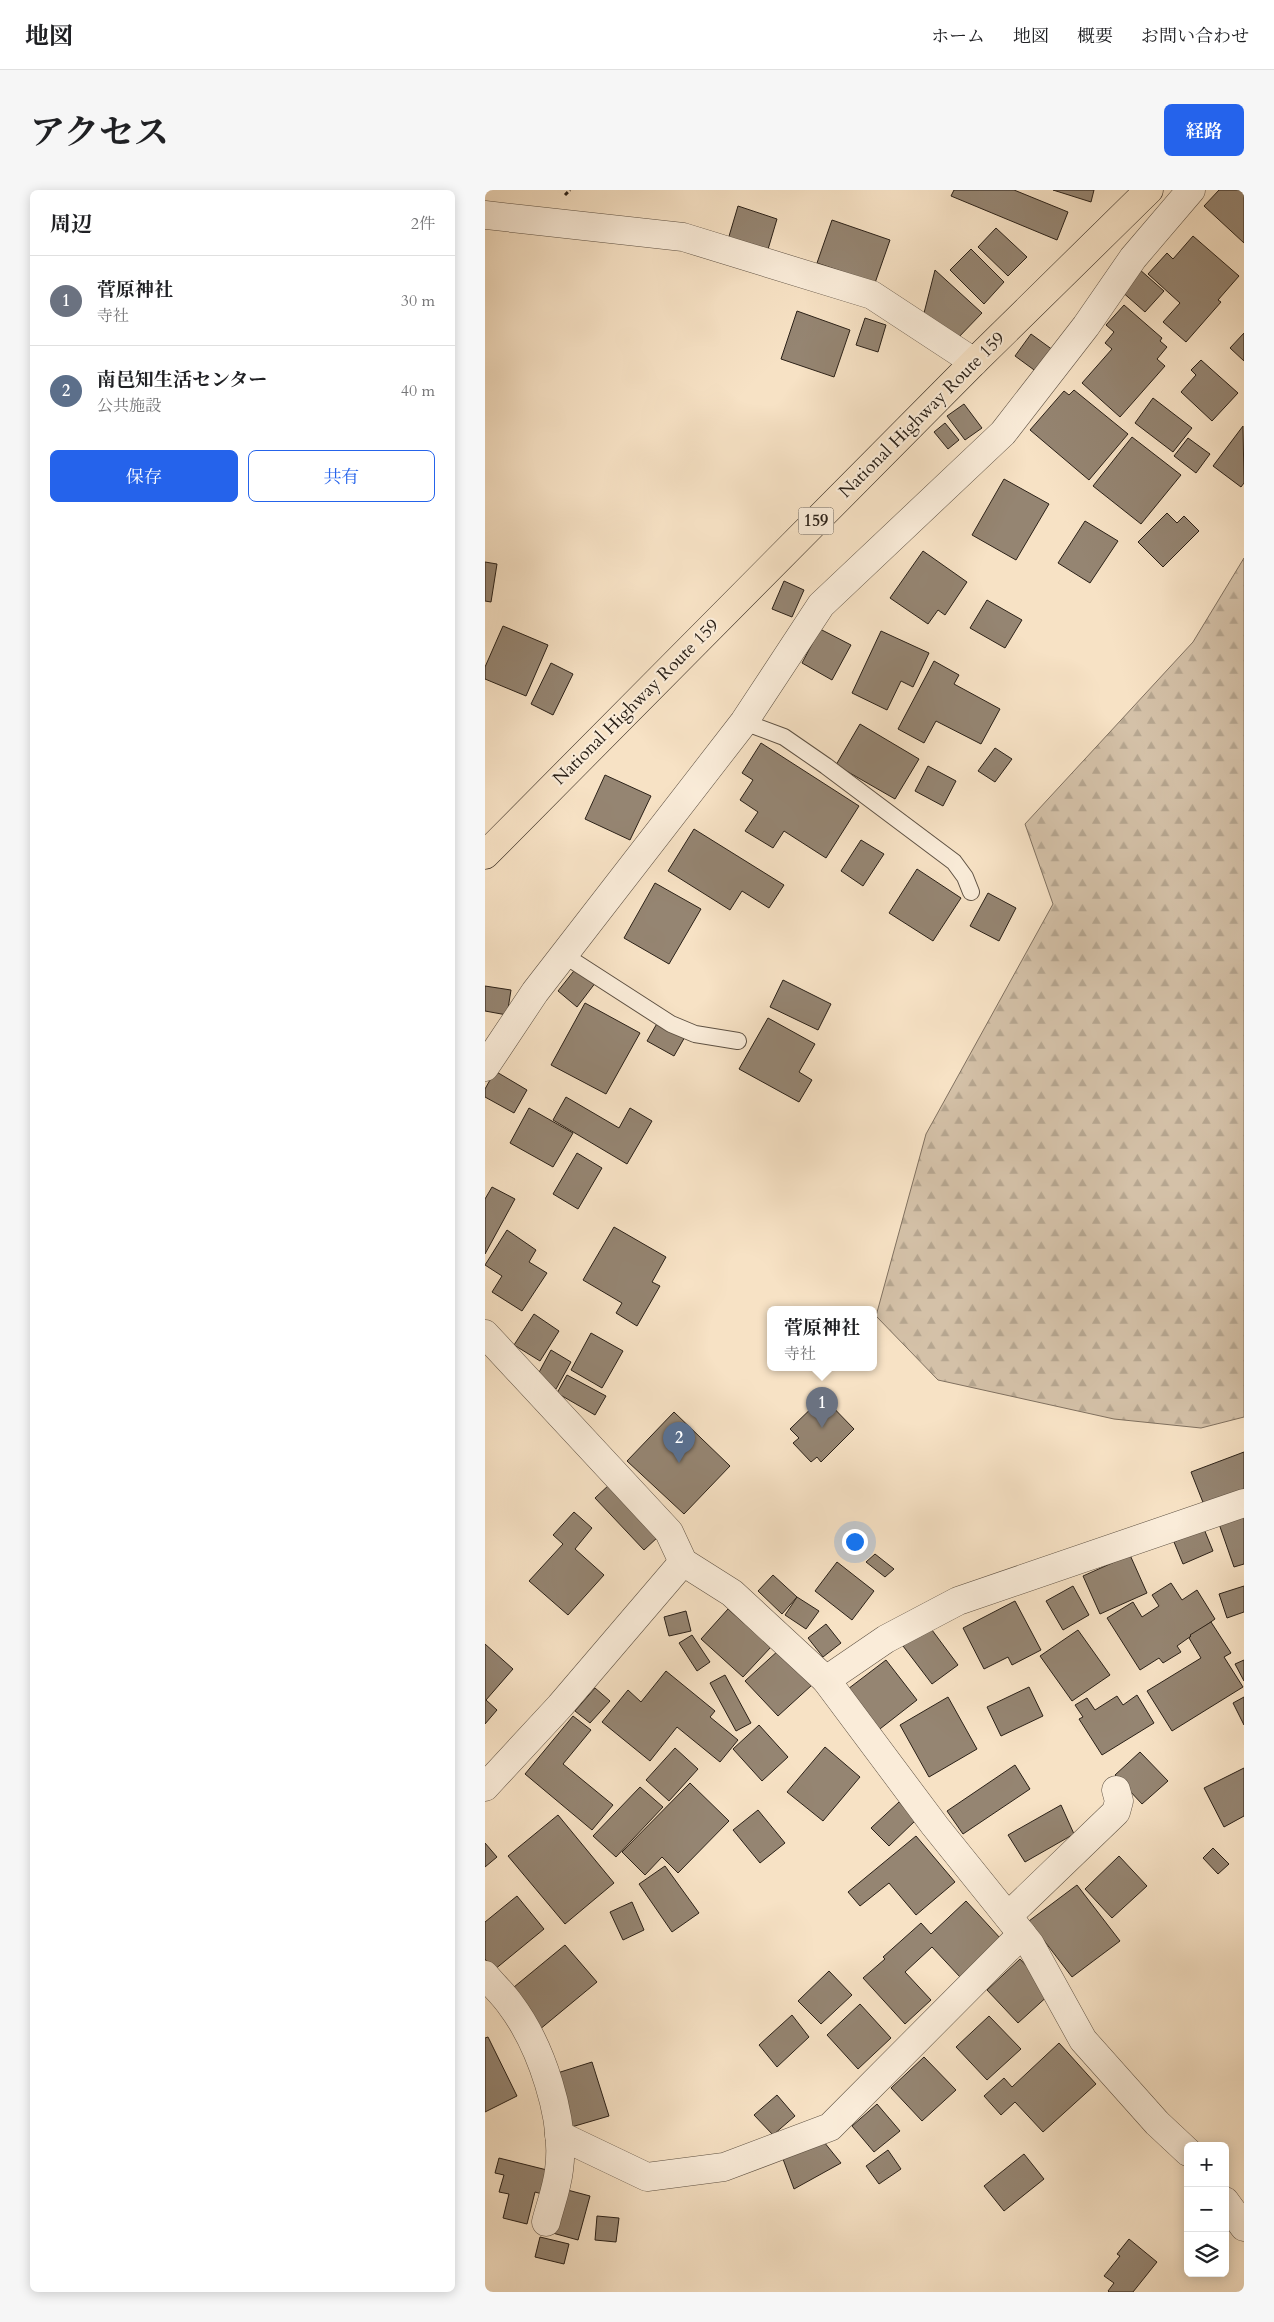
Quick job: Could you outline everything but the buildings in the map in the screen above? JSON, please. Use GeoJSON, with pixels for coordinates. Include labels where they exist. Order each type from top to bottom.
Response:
{"type":"FeatureCollection","features":[{"type":"Feature","properties":{"kind":"highway","name":"National Highway Route 159"},"geometry":{"type":"LineString","coordinates":[[485,855],[973,362],[1149,190]]}},
{"type":"Feature","properties":{"kind":"street"},"geometry":{"type":"LineString","coordinates":[[485,1067],[535,992],[744,722],[821,605],[1003,433],[1086,326],[1133,258],[1191,190]]}},
{"type":"Feature","properties":{"kind":"street"},"geometry":{"type":"LineString","coordinates":[[485,215],[683,237],[872,296],[973,362]]}},
{"type":"Feature","properties":{"kind":"street"},"geometry":{"type":"LineString","coordinates":[[485,1334],[669,1532],[683,1562],[732,1593],[826,1680],[935,1826],[1030,1944],[1083,2040],[1157,2123],[1184,2148]]}},
{"type":"Feature","properties":{"kind":"street"},"geometry":{"type":"LineString","coordinates":[[826,1680],[886,1639],[959,1601],[1244,1503]]}},
{"type":"Feature","properties":{"kind":"street"},"geometry":{"type":"LineString","coordinates":[[485,1787],[560,1706],[683,1562]]}},
{"type":"Feature","properties":{"kind":"street"},"geometry":{"type":"LineString","coordinates":[[559,2135],[647,2177],[724,2167],[830,2127],[1116,1812],[1119,1801],[1116,1790]]}},
{"type":"Feature","properties":{"kind":"street"},"geometry":{"type":"LineString","coordinates":[[485,1975],[511,2004],[531,2039],[549,2087],[559,2135],[559,2170],[546,2222]]}},
{"type":"Feature","properties":{"kind":"street"},"geometry":{"type":"LineString","coordinates":[[1229,2206],[1244,2227]]}},
{"type":"Feature","properties":{"kind":"lane"},"geometry":{"type":"LineString","coordinates":[[744,722],[784,737],[842,778],[954,862],[965,877],[971,892]]}},
{"type":"Feature","properties":{"kind":"lane"},"geometry":{"type":"LineString","coordinates":[[564,955],[671,1024],[695,1034],[739,1040]]}},
{"type":"Feature","properties":{"kind":"green space"},"geometry":{"type":"Polygon","coordinates":[[[1244,558],[1244,1417],[1201,1428],[1114,1419],[938,1380],[877,1317],[926,1134],[1053,904],[1025,824],[1193,642],[1244,558]]]}},
{"type":"Feature","properties":{"kind":"place","name":"菅原神社"},"geometry":{"type":"Point","coordinates":[822,1428]}},
{"type":"Feature","properties":{"kind":"place","name":"南邑知生活センター"},"geometry":{"type":"Point","coordinates":[679,1463]}}]}
